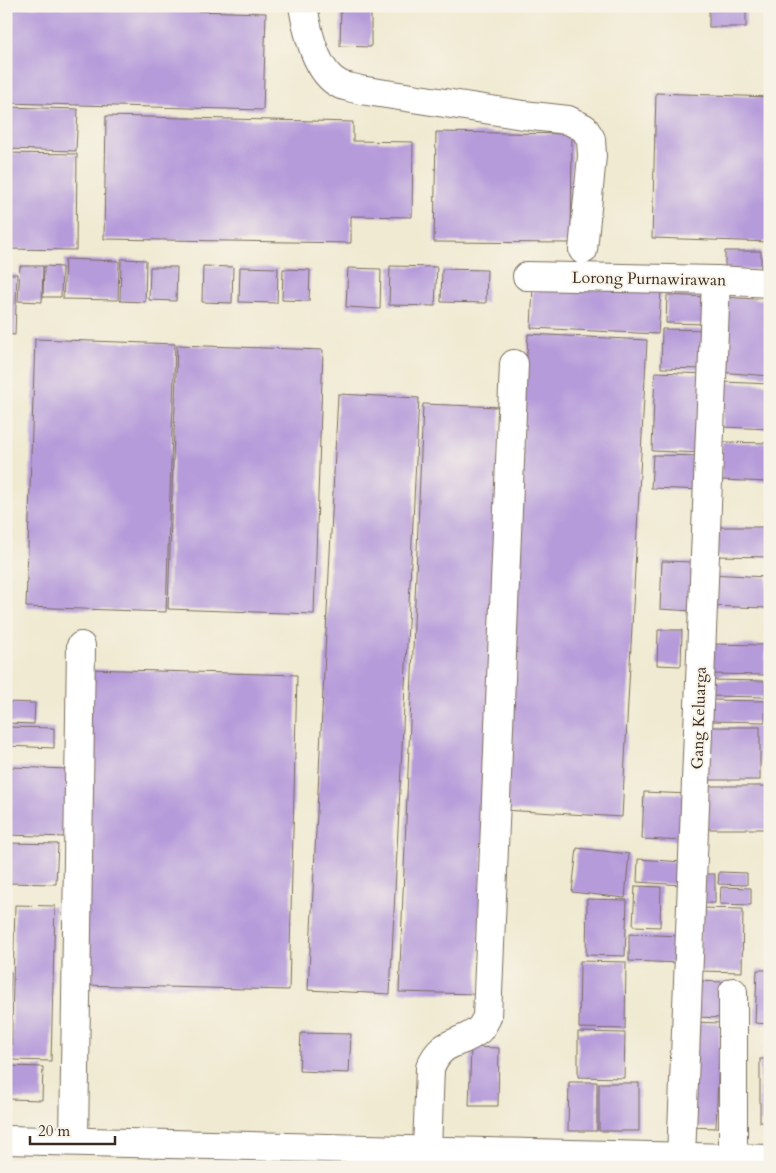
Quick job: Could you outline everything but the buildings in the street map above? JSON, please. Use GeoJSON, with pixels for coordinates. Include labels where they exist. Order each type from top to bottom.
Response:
{"type":"FeatureCollection","features":[{"type":"Feature","properties":{"kind":"street"},"geometry":{"type":"LineString","coordinates":[[303,6],[308,34],[324,71],[340,84],[379,93],[568,120],[584,128],[591,139],[592,156],[583,250]]}},
{"type":"Feature","properties":{"kind":"street","name":"Lorong Purnawirawan"},"geometry":{"type":"LineString","coordinates":[[527,276],[770,283]]}},
{"type":"Feature","properties":{"kind":"street","name":"Gang Keluarga"},"geometry":{"type":"LineString","coordinates":[[682,1157],[716,280]]}},
{"type":"Feature","properties":{"kind":"street"},"geometry":{"type":"LineString","coordinates":[[427,1150],[430,1068],[435,1056],[445,1046],[467,1037],[480,1029],[487,1016],[514,364]]}},
{"type":"Feature","properties":{"kind":"street"},"geometry":{"type":"LineString","coordinates":[[74,1141],[81,646]]}},
{"type":"Feature","properties":{"kind":"street"},"geometry":{"type":"LineString","coordinates":[[733,992],[733,1158]]}},
{"type":"Feature","properties":{"kind":"street"},"geometry":{"type":"LineString","coordinates":[[6,1140],[427,1150],[489,1159],[599,1161],[682,1157],[770,1159]]}}]}
